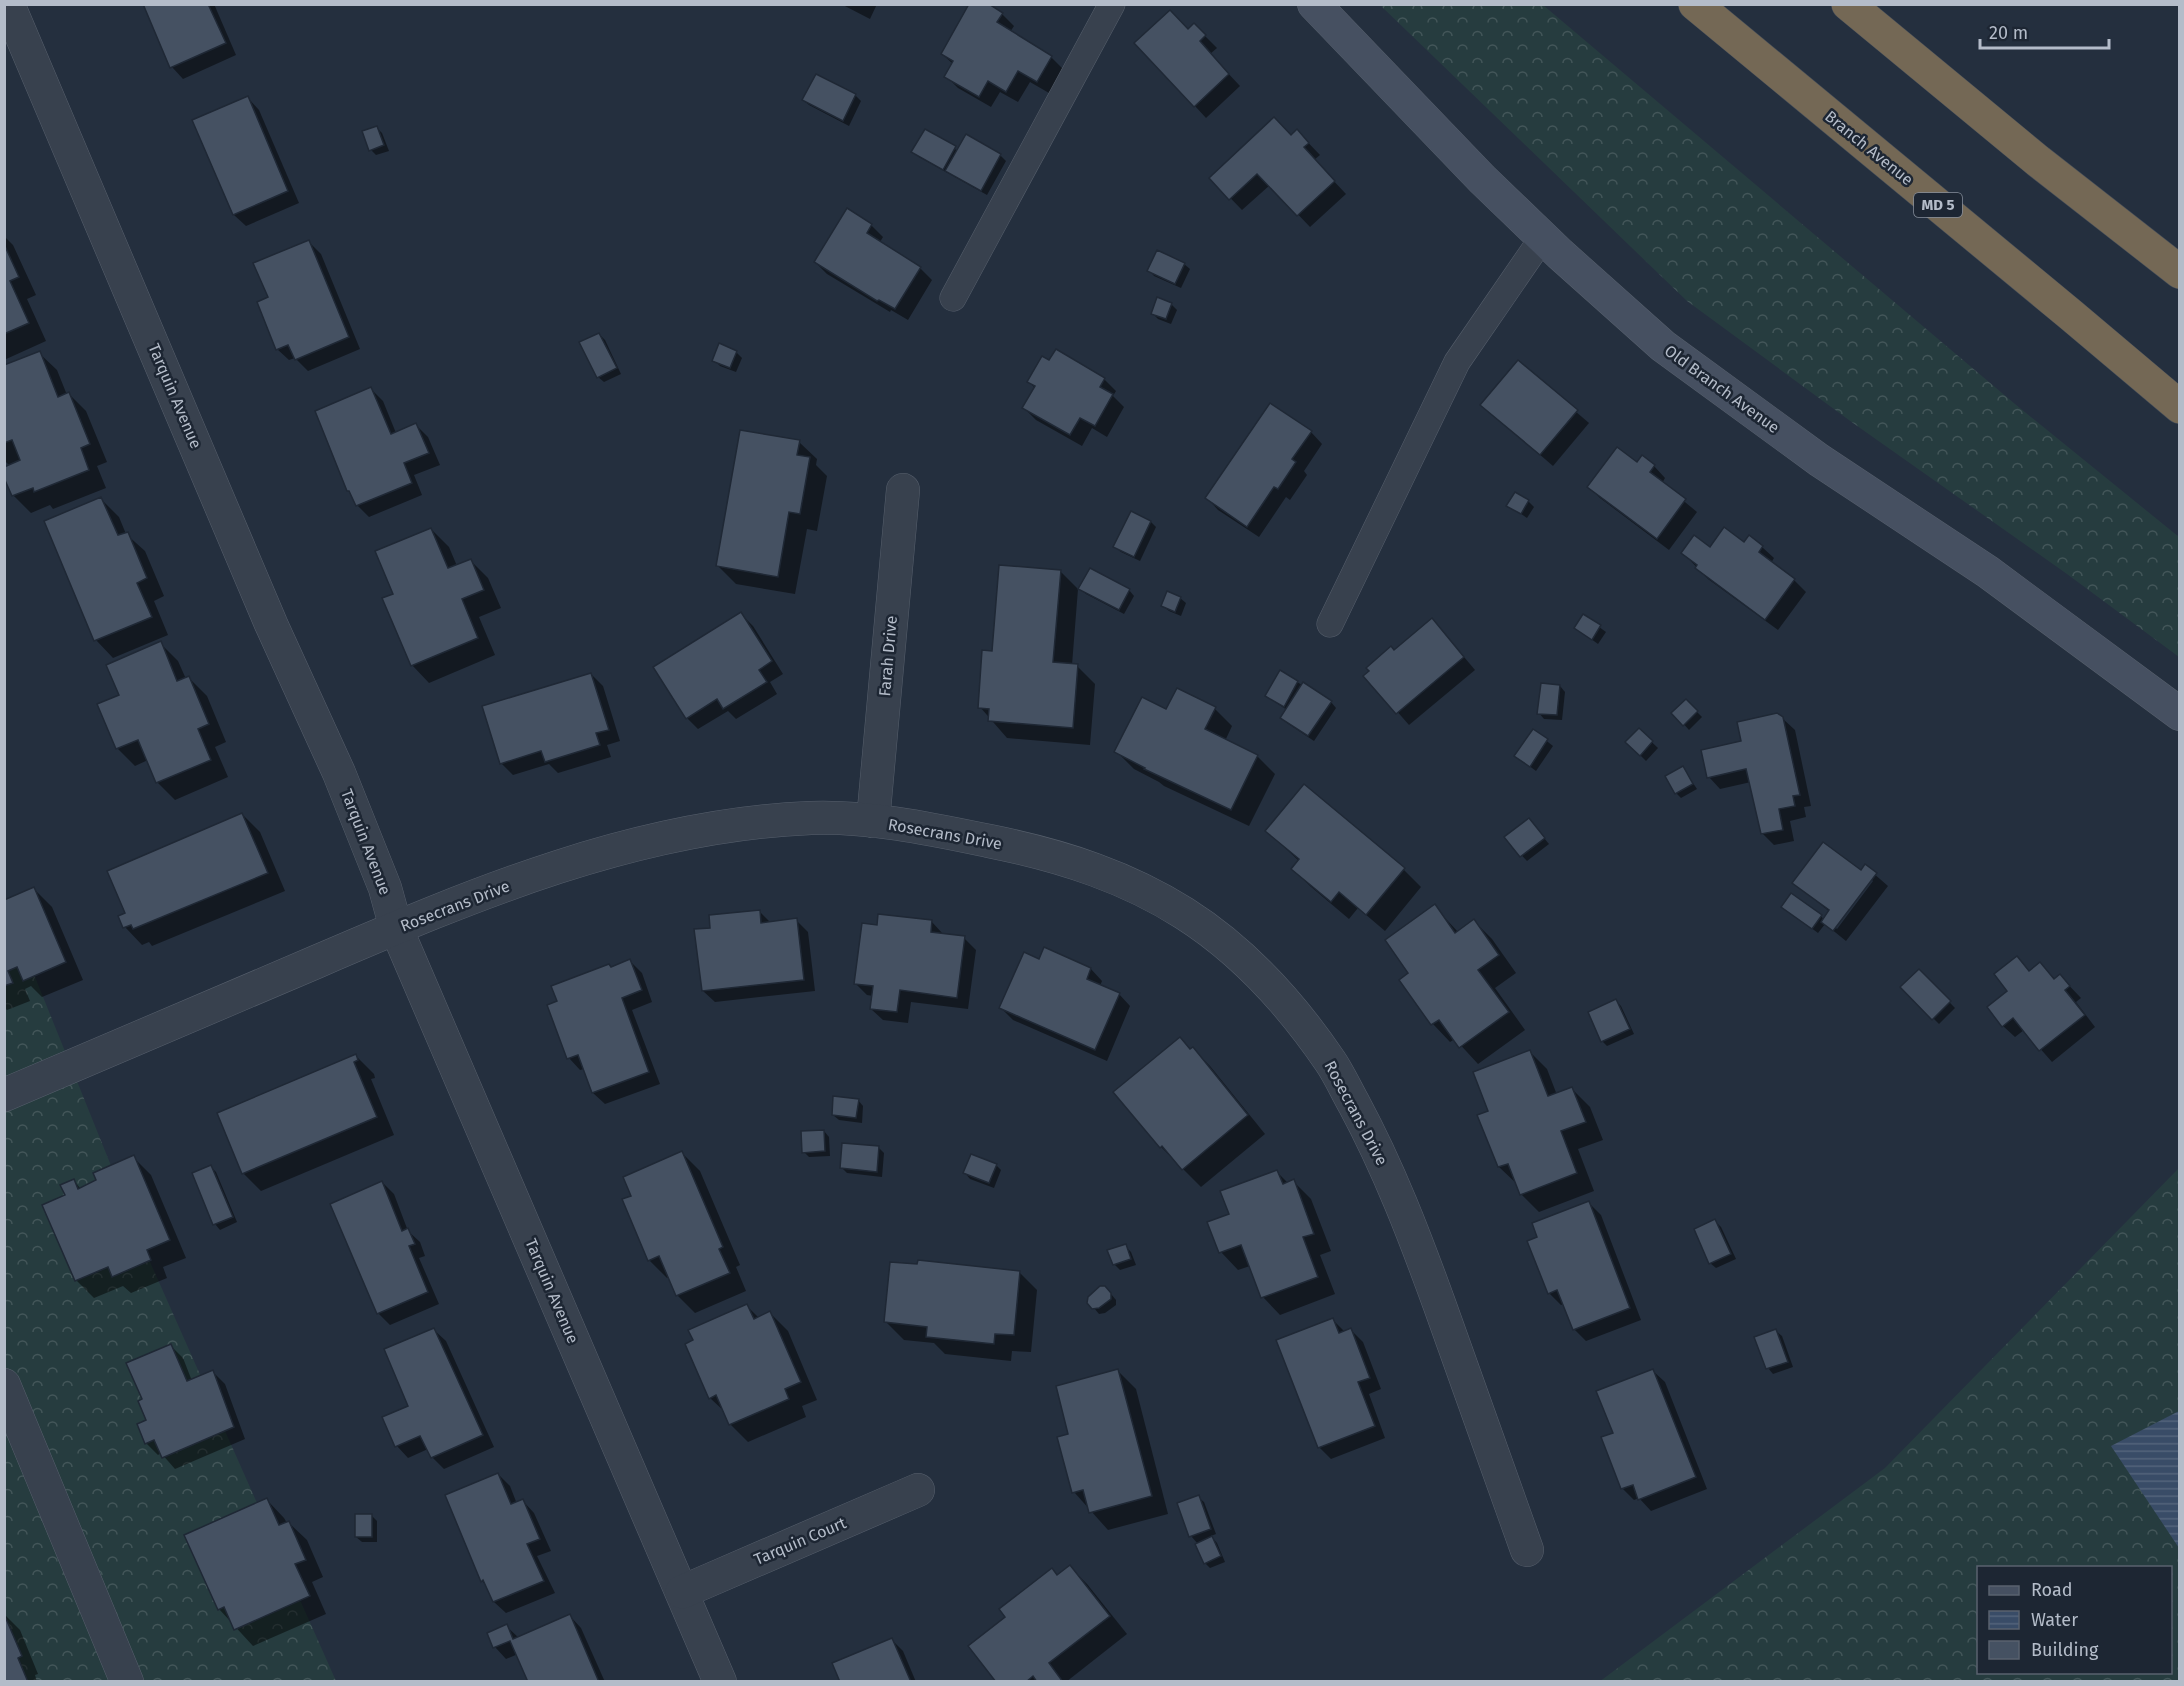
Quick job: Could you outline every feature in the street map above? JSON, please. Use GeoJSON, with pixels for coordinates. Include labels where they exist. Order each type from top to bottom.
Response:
{"type":"FeatureCollection","features":[{"type":"Feature","properties":{"kind":"highway","name":"Branch Avenue"},"geometry":{"type":"LineString","coordinates":[[1695,4],[2180,407]]}},
{"type":"Feature","properties":{"kind":"highway"},"geometry":{"type":"LineString","coordinates":[[1848,4],[2038,161],[2180,272]]}},
{"type":"Feature","properties":{"kind":"main road","name":"Old Branch Avenue"},"geometry":{"type":"LineString","coordinates":[[1314,4],[1482,179],[1663,346],[1819,460],[1988,572],[2180,714]]}},
{"type":"Feature","properties":{"kind":"street","name":"Tarquin Avenue"},"geometry":{"type":"LineString","coordinates":[[8,4],[271,624],[343,784],[385,888],[396,928],[720,1682]]}},
{"type":"Feature","properties":{"kind":"street","name":"Farah Drive"},"geometry":{"type":"LineString","coordinates":[[873,821],[903,490]]}},
{"type":"Feature","properties":{"kind":"street","name":"Rosecrans Drive"},"geometry":{"type":"LineString","coordinates":[[4,1095],[396,928],[564,864],[660,839],[771,821],[817,818],[873,821],[1011,845],[1063,858],[1152,893],[1222,938],[1270,985],[1333,1065],[1369,1131],[1399,1196],[1527,1550]]}},
{"type":"Feature","properties":{"kind":"street"},"geometry":{"type":"LineString","coordinates":[[4,1385],[127,1682]]}},
{"type":"Feature","properties":{"kind":"street","name":"Tarquin Court"},"geometry":{"type":"LineString","coordinates":[[682,1592],[918,1490]]}},
{"type":"Feature","properties":{"kind":"lane"},"geometry":{"type":"LineString","coordinates":[[953,298],[1112,4]]}},
{"type":"Feature","properties":{"kind":"lane"},"geometry":{"type":"LineString","coordinates":[[1330,624],[1457,362],[1543,237]]}},
{"type":"Feature","properties":{"kind":"green space"},"geometry":{"type":"Polygon","coordinates":[[[1380,5],[1543,5],[2015,404],[2179,537],[2179,657],[1687,301],[1380,5]]]}},
{"type":"Feature","properties":{"kind":"green space"},"geometry":{"type":"Polygon","coordinates":[[[4,900],[147,1255],[336,1681],[5,1681],[4,900]]]}},
{"type":"Feature","properties":{"kind":"green space"},"geometry":{"type":"Polygon","coordinates":[[[2179,1168],[2179,1681],[1599,1682],[1885,1468],[2179,1168]]]}},
{"type":"Feature","properties":{"kind":"water"},"geometry":{"type":"Polygon","coordinates":[[[2179,1411],[2179,1548],[2111,1446],[2179,1411]]]}},
{"type":"Feature","properties":{"kind":"building"},"geometry":{"type":"Polygon","coordinates":[[[143,4],[208,4],[226,43],[170,68],[143,4]]]}},
{"type":"Feature","properties":{"kind":"building"},"geometry":{"type":"Polygon","coordinates":[[[969,4],[989,4],[1003,13],[997,22],[1052,56],[1037,82],[1018,71],[1006,92],[988,81],[979,97],[944,77],[953,61],[941,54],[969,4]]]}},
{"type":"Feature","properties":{"kind":"building"},"geometry":{"type":"Polygon","coordinates":[[[1170,10],[1188,29],[1194,23],[1206,35],[1200,41],[1229,74],[1194,107],[1134,43],[1170,10]]]}},
{"type":"Feature","properties":{"kind":"building"},"geometry":{"type":"Polygon","coordinates":[[[816,74],[856,94],[843,121],[802,100],[816,74]]]}},
{"type":"Feature","properties":{"kind":"building"},"geometry":{"type":"Polygon","coordinates":[[[248,96],[288,191],[233,215],[192,120],[248,96]]]}},
{"type":"Feature","properties":{"kind":"building"},"geometry":{"type":"Polygon","coordinates":[[[1274,117],[1291,135],[1297,129],[1309,143],[1304,147],[1335,181],[1297,216],[1257,174],[1229,200],[1209,178],[1274,117]]]}},
{"type":"Feature","properties":{"kind":"building"},"geometry":{"type":"Polygon","coordinates":[[[377,126],[384,145],[369,151],[362,131],[377,126]]]}},
{"type":"Feature","properties":{"kind":"building"},"geometry":{"type":"Polygon","coordinates":[[[925,129],[956,146],[943,170],[911,152],[925,129]]]}},
{"type":"Feature","properties":{"kind":"building"},"geometry":{"type":"Polygon","coordinates":[[[966,134],[1001,154],[981,191],[945,171],[966,134]]]}},
{"type":"Feature","properties":{"kind":"building"},"geometry":{"type":"Polygon","coordinates":[[[847,208],[872,224],[867,233],[921,267],[895,309],[877,301],[814,262],[847,208]]]}},
{"type":"Feature","properties":{"kind":"building"},"geometry":{"type":"Polygon","coordinates":[[[309,240],[349,337],[295,360],[288,345],[276,350],[257,302],[268,297],[253,263],[309,240]]]}},
{"type":"Feature","properties":{"kind":"building"},"geometry":{"type":"Polygon","coordinates":[[[4,244],[19,277],[10,281],[29,323],[4,334],[4,244]]]}},
{"type":"Feature","properties":{"kind":"building"},"geometry":{"type":"Polygon","coordinates":[[[1157,250],[1185,263],[1175,284],[1147,271],[1157,250]]]}},
{"type":"Feature","properties":{"kind":"building"},"geometry":{"type":"Polygon","coordinates":[[[1157,297],[1172,303],[1166,319],[1151,314],[1157,297]]]}},
{"type":"Feature","properties":{"kind":"building"},"geometry":{"type":"Polygon","coordinates":[[[599,333],[617,368],[597,378],[579,342],[599,333]]]}},
{"type":"Feature","properties":{"kind":"building"},"geometry":{"type":"Polygon","coordinates":[[[719,343],[737,351],[730,368],[712,361],[719,343]]]}},
{"type":"Feature","properties":{"kind":"building"},"geometry":{"type":"Polygon","coordinates":[[[1056,349],[1105,378],[1100,387],[1113,394],[1095,426],[1080,418],[1070,435],[1022,408],[1035,386],[1027,382],[1042,356],[1049,360],[1056,349]]]}},
{"type":"Feature","properties":{"kind":"building"},"geometry":{"type":"Polygon","coordinates":[[[40,351],[58,397],[69,392],[90,444],[81,448],[89,470],[34,492],[33,488],[12,496],[4,478],[4,467],[20,460],[12,440],[4,443],[4,365],[40,351]]]}},
{"type":"Feature","properties":{"kind":"building"},"geometry":{"type":"Polygon","coordinates":[[[1518,360],[1578,410],[1540,455],[1480,405],[1518,360]]]}},
{"type":"Feature","properties":{"kind":"building"},"geometry":{"type":"Polygon","coordinates":[[[371,387],[391,434],[416,423],[429,453],[404,463],[412,483],[356,506],[347,491],[315,411],[371,387]]]}},
{"type":"Feature","properties":{"kind":"building"},"geometry":{"type":"Polygon","coordinates":[[[1270,403],[1312,431],[1292,459],[1296,462],[1278,489],[1274,487],[1247,527],[1205,498],[1270,403]]]}},
{"type":"Feature","properties":{"kind":"building"},"geometry":{"type":"Polygon","coordinates":[[[740,430],[800,440],[797,455],[810,457],[800,514],[789,512],[778,577],[716,566],[740,430]]]}},
{"type":"Feature","properties":{"kind":"building"},"geometry":{"type":"Polygon","coordinates":[[[1617,447],[1637,462],[1642,455],[1655,465],[1650,472],[1686,499],[1657,539],[1587,487],[1617,447]]]}},
{"type":"Feature","properties":{"kind":"building"},"geometry":{"type":"Polygon","coordinates":[[[1515,492],[1529,500],[1521,514],[1506,506],[1515,492]]]}},
{"type":"Feature","properties":{"kind":"building"},"geometry":{"type":"Polygon","coordinates":[[[101,497],[118,535],[128,532],[147,578],[137,583],[152,617],[94,641],[44,521],[101,497]]]}},
{"type":"Feature","properties":{"kind":"building"},"geometry":{"type":"Polygon","coordinates":[[[1131,511],[1151,521],[1134,557],[1113,547],[1131,511]]]}},
{"type":"Feature","properties":{"kind":"building"},"geometry":{"type":"Polygon","coordinates":[[[1724,527],[1744,542],[1749,535],[1763,546],[1759,552],[1795,579],[1765,620],[1695,568],[1697,565],[1681,553],[1694,535],[1710,547],[1724,527]]]}},
{"type":"Feature","properties":{"kind":"building"},"geometry":{"type":"Polygon","coordinates":[[[431,528],[448,568],[471,559],[484,590],[462,599],[478,638],[411,666],[382,598],[393,594],[375,551],[431,528]]]}},
{"type":"Feature","properties":{"kind":"building"},"geometry":{"type":"Polygon","coordinates":[[[999,565],[1061,570],[1053,662],[1078,664],[1073,728],[988,721],[989,709],[978,708],[982,650],[992,651],[999,565]]]}},
{"type":"Feature","properties":{"kind":"building"},"geometry":{"type":"Polygon","coordinates":[[[1090,568],[1130,589],[1119,610],[1078,589],[1090,568]]]}},
{"type":"Feature","properties":{"kind":"building"},"geometry":{"type":"Polygon","coordinates":[[[1167,591],[1181,597],[1175,612],[1161,606],[1167,591]]]}},
{"type":"Feature","properties":{"kind":"building"},"geometry":{"type":"Polygon","coordinates":[[[741,612],[772,661],[759,670],[767,682],[723,709],[717,699],[686,719],[653,667],[741,612]]]}},
{"type":"Feature","properties":{"kind":"building"},"geometry":{"type":"Polygon","coordinates":[[[1583,614],[1601,625],[1592,640],[1574,628],[1583,614]]]}},
{"type":"Feature","properties":{"kind":"building"},"geometry":{"type":"Polygon","coordinates":[[[1432,618],[1464,657],[1396,714],[1363,676],[1369,671],[1366,668],[1391,646],[1394,650],[1432,618]]]}},
{"type":"Feature","properties":{"kind":"building"},"geometry":{"type":"Polygon","coordinates":[[[161,641],[177,681],[189,676],[209,724],[198,729],[211,760],[156,783],[138,740],[116,749],[97,704],[119,695],[106,665],[161,641]]]}},
{"type":"Feature","properties":{"kind":"building"},"geometry":{"type":"Polygon","coordinates":[[[1280,670],[1298,681],[1284,707],[1265,696],[1280,670]]]}},
{"type":"Feature","properties":{"kind":"building"},"geometry":{"type":"Polygon","coordinates":[[[591,673],[609,730],[596,733],[600,745],[545,762],[541,751],[500,764],[482,706],[591,673]]]}},
{"type":"Feature","properties":{"kind":"building"},"geometry":{"type":"Polygon","coordinates":[[[1303,682],[1332,701],[1308,736],[1280,718],[1303,682]]]}},
{"type":"Feature","properties":{"kind":"building"},"geometry":{"type":"Polygon","coordinates":[[[1541,683],[1560,685],[1557,715],[1537,714],[1541,683]]]}},
{"type":"Feature","properties":{"kind":"building"},"geometry":{"type":"Polygon","coordinates":[[[1177,688],[1216,707],[1205,729],[1258,755],[1231,810],[1144,769],[1114,752],[1142,697],[1166,709],[1177,688]]]}},
{"type":"Feature","properties":{"kind":"building"},"geometry":{"type":"Polygon","coordinates":[[[1686,699],[1698,711],[1683,726],[1671,713],[1686,699]]]}},
{"type":"Feature","properties":{"kind":"building"},"geometry":{"type":"Polygon","coordinates":[[[1777,713],[1783,717],[1800,795],[1793,796],[1795,806],[1779,809],[1783,830],[1761,834],[1746,769],[1707,778],[1701,750],[1741,741],[1737,722],[1777,713]]]}},
{"type":"Feature","properties":{"kind":"building"},"geometry":{"type":"Polygon","coordinates":[[[1639,728],[1653,741],[1640,756],[1625,742],[1639,728]]]}},
{"type":"Feature","properties":{"kind":"building"},"geometry":{"type":"Polygon","coordinates":[[[1533,729],[1548,739],[1530,767],[1514,756],[1533,729]]]}},
{"type":"Feature","properties":{"kind":"building"},"geometry":{"type":"Polygon","coordinates":[[[1683,766],[1693,784],[1675,794],[1665,776],[1683,766]]]}},
{"type":"Feature","properties":{"kind":"building"},"geometry":{"type":"Polygon","coordinates":[[[1304,784],[1405,868],[1366,915],[1339,892],[1331,902],[1291,869],[1299,859],[1265,831],[1304,784]]]}},
{"type":"Feature","properties":{"kind":"building"},"geometry":{"type":"Polygon","coordinates":[[[242,813],[268,873],[133,929],[131,925],[123,928],[118,916],[125,913],[107,871],[242,813]]]}},
{"type":"Feature","properties":{"kind":"building"},"geometry":{"type":"Polygon","coordinates":[[[1529,818],[1545,838],[1520,857],[1504,837],[1529,818]]]}},
{"type":"Feature","properties":{"kind":"building"},"geometry":{"type":"Polygon","coordinates":[[[1823,842],[1861,870],[1865,864],[1877,873],[1833,931],[1821,922],[1829,910],[1792,883],[1823,842]]]}},
{"type":"Feature","properties":{"kind":"building"},"geometry":{"type":"Polygon","coordinates":[[[34,887],[66,962],[23,981],[17,967],[8,971],[13,983],[4,986],[4,900],[34,887]]]}},
{"type":"Feature","properties":{"kind":"building"},"geometry":{"type":"Polygon","coordinates":[[[1791,893],[1822,915],[1812,929],[1781,907],[1791,893]]]}},
{"type":"Feature","properties":{"kind":"building"},"geometry":{"type":"Polygon","coordinates":[[[1435,904],[1455,933],[1474,919],[1499,955],[1478,970],[1509,1012],[1459,1048],[1439,1020],[1431,1025],[1399,980],[1408,973],[1385,940],[1435,904]]]}},
{"type":"Feature","properties":{"kind":"building"},"geometry":{"type":"Polygon","coordinates":[[[760,910],[761,923],[797,918],[804,980],[702,991],[694,929],[710,928],[709,915],[760,910]]]}},
{"type":"Feature","properties":{"kind":"building"},"geometry":{"type":"Polygon","coordinates":[[[878,914],[932,920],[931,932],[965,936],[957,998],[900,990],[897,1012],[870,1009],[873,986],[854,984],[862,923],[877,925],[878,914]]]}},
{"type":"Feature","properties":{"kind":"building"},"geometry":{"type":"Polygon","coordinates":[[[1044,947],[1091,968],[1087,979],[1120,993],[1095,1050],[999,1008],[1024,952],[1039,959],[1044,947]]]}},
{"type":"Feature","properties":{"kind":"building"},"geometry":{"type":"Polygon","coordinates":[[[2017,956],[2029,971],[2040,962],[2054,979],[2060,974],[2070,986],[2065,990],[2085,1015],[2039,1051],[2013,1018],[2002,1027],[1987,1007],[2007,991],[1994,974],[2017,956]]]}},
{"type":"Feature","properties":{"kind":"building"},"geometry":{"type":"Polygon","coordinates":[[[630,959],[642,990],[622,998],[649,1072],[592,1093],[578,1055],[567,1059],[547,1005],[557,1001],[551,986],[609,964],[611,967],[630,959]]]}},
{"type":"Feature","properties":{"kind":"building"},"geometry":{"type":"Polygon","coordinates":[[[1919,969],[1951,1001],[1932,1020],[1900,987],[1919,969]]]}},
{"type":"Feature","properties":{"kind":"building"},"geometry":{"type":"Polygon","coordinates":[[[1616,999],[1630,1029],[1601,1042],[1588,1012],[1616,999]]]}},
{"type":"Feature","properties":{"kind":"building"},"geometry":{"type":"Polygon","coordinates":[[[1180,1037],[1190,1049],[1193,1047],[1248,1115],[1182,1170],[1162,1146],[1160,1148],[1113,1092],[1180,1037]]]}},
{"type":"Feature","properties":{"kind":"building"},"geometry":{"type":"Polygon","coordinates":[[[1530,1050],[1548,1096],[1572,1087],[1586,1122],[1561,1131],[1577,1173],[1520,1195],[1508,1164],[1498,1167],[1477,1115],[1488,1111],[1473,1072],[1530,1050]]]}},
{"type":"Feature","properties":{"kind":"building"},"geometry":{"type":"Polygon","coordinates":[[[356,1054],[358,1060],[354,1062],[377,1117],[242,1174],[217,1113],[356,1054]]]}},
{"type":"Feature","properties":{"kind":"building"},"geometry":{"type":"Polygon","coordinates":[[[833,1096],[859,1099],[856,1118],[832,1115],[833,1096]]]}},
{"type":"Feature","properties":{"kind":"building"},"geometry":{"type":"Polygon","coordinates":[[[824,1130],[825,1151],[802,1153],[801,1131],[824,1130]]]}},
{"type":"Feature","properties":{"kind":"building"},"geometry":{"type":"Polygon","coordinates":[[[842,1143],[879,1146],[877,1172],[840,1168],[842,1143]]]}},
{"type":"Feature","properties":{"kind":"building"},"geometry":{"type":"Polygon","coordinates":[[[682,1151],[723,1247],[719,1249],[730,1273],[676,1296],[659,1256],[648,1261],[622,1199],[631,1196],[623,1177],[682,1151]]]}},
{"type":"Feature","properties":{"kind":"building"},"geometry":{"type":"Polygon","coordinates":[[[971,1154],[997,1164],[989,1183],[963,1173],[971,1154]]]}},
{"type":"Feature","properties":{"kind":"building"},"geometry":{"type":"Polygon","coordinates":[[[134,1155],[170,1240],[147,1250],[151,1260],[112,1277],[108,1267],[75,1281],[42,1205],[65,1195],[60,1185],[74,1179],[78,1189],[96,1180],[93,1173],[134,1155]]]}},
{"type":"Feature","properties":{"kind":"building"},"geometry":{"type":"Polygon","coordinates":[[[211,1165],[233,1217],[213,1225],[192,1173],[211,1165]]]}},
{"type":"Feature","properties":{"kind":"building"},"geometry":{"type":"Polygon","coordinates":[[[1277,1170],[1283,1184],[1294,1179],[1314,1234],[1303,1237],[1318,1277],[1261,1298],[1241,1245],[1219,1253],[1207,1222],[1229,1214],[1220,1191],[1277,1170]]]}},
{"type":"Feature","properties":{"kind":"building"},"geometry":{"type":"Polygon","coordinates":[[[382,1181],[402,1231],[408,1228],[415,1244],[409,1246],[428,1292],[377,1314],[330,1204],[382,1181]]]}},
{"type":"Feature","properties":{"kind":"building"},"geometry":{"type":"Polygon","coordinates":[[[1589,1201],[1630,1308],[1573,1330],[1557,1290],[1548,1294],[1527,1241],[1537,1237],[1532,1223],[1589,1201]]]}},
{"type":"Feature","properties":{"kind":"building"},"geometry":{"type":"Polygon","coordinates":[[[1715,1219],[1731,1254],[1709,1264],[1694,1229],[1715,1219]]]}},
{"type":"Feature","properties":{"kind":"building"},"geometry":{"type":"Polygon","coordinates":[[[1126,1244],[1131,1259],[1113,1265],[1107,1250],[1126,1244]]]}},
{"type":"Feature","properties":{"kind":"building"},"geometry":{"type":"Polygon","coordinates":[[[918,1260],[1020,1271],[1014,1335],[995,1334],[994,1344],[926,1337],[927,1327],[884,1322],[890,1262],[917,1264],[918,1260]]]}},
{"type":"Feature","properties":{"kind":"building"},"geometry":{"type":"Polygon","coordinates":[[[1100,1286],[1105,1286],[1111,1293],[1111,1299],[1099,1308],[1092,1309],[1087,1303],[1088,1297],[1100,1286]]]}},
{"type":"Feature","properties":{"kind":"building"},"geometry":{"type":"Polygon","coordinates":[[[747,1304],[754,1319],[770,1311],[801,1382],[785,1389],[789,1399],[729,1425],[716,1395],[709,1399],[685,1344],[693,1340],[688,1330],[747,1304]]]}},
{"type":"Feature","properties":{"kind":"building"},"geometry":{"type":"Polygon","coordinates":[[[1333,1318],[1339,1333],[1351,1328],[1370,1378],[1358,1382],[1375,1426],[1318,1448],[1276,1340],[1333,1318]]]}},
{"type":"Feature","properties":{"kind":"building"},"geometry":{"type":"Polygon","coordinates":[[[434,1328],[483,1435],[431,1458],[420,1436],[395,1447],[382,1417],[408,1406],[384,1349],[434,1328]]]}},
{"type":"Feature","properties":{"kind":"building"},"geometry":{"type":"Polygon","coordinates":[[[1776,1329],[1788,1362],[1766,1369],[1754,1337],[1776,1329]]]}},
{"type":"Feature","properties":{"kind":"building"},"geometry":{"type":"Polygon","coordinates":[[[171,1344],[187,1381],[213,1370],[234,1427],[162,1458],[154,1440],[145,1444],[137,1424],[146,1420],[138,1401],[142,1399],[126,1363],[171,1344]]]}},
{"type":"Feature","properties":{"kind":"building"},"geometry":{"type":"Polygon","coordinates":[[[1118,1369],[1152,1496],[1089,1513],[1083,1490],[1072,1493],[1057,1437],[1068,1434],[1056,1386],[1118,1369]]]}},
{"type":"Feature","properties":{"kind":"building"},"geometry":{"type":"Polygon","coordinates":[[[1653,1369],[1696,1477],[1638,1500],[1633,1485],[1621,1489],[1601,1437],[1613,1433],[1596,1391],[1653,1369]]]}},
{"type":"Feature","properties":{"kind":"building"},"geometry":{"type":"Polygon","coordinates":[[[498,1473],[511,1504],[523,1499],[540,1539],[527,1544],[544,1581],[493,1602],[483,1580],[481,1582],[445,1495],[498,1473]]]}},
{"type":"Feature","properties":{"kind":"building"},"geometry":{"type":"Polygon","coordinates":[[[1199,1495],[1211,1529],[1189,1537],[1177,1503],[1199,1495]]]}},
{"type":"Feature","properties":{"kind":"building"},"geometry":{"type":"Polygon","coordinates":[[[267,1498],[279,1525],[289,1521],[306,1560],[295,1564],[310,1596],[234,1630],[224,1607],[218,1610],[184,1535],[267,1498]]]}},
{"type":"Feature","properties":{"kind":"building"},"geometry":{"type":"Polygon","coordinates":[[[355,1514],[372,1514],[372,1537],[355,1537],[355,1514]]]}},
{"type":"Feature","properties":{"kind":"building"},"geometry":{"type":"Polygon","coordinates":[[[1212,1536],[1221,1556],[1204,1564],[1195,1544],[1212,1536]]]}},
{"type":"Feature","properties":{"kind":"building"},"geometry":{"type":"Polygon","coordinates":[[[1070,1565],[1110,1616],[1049,1663],[1063,1682],[1037,1682],[1033,1676],[1026,1682],[996,1682],[968,1646],[1005,1617],[999,1609],[1052,1568],[1057,1575],[1070,1565]]]}},
{"type":"Feature","properties":{"kind":"building"},"geometry":{"type":"Polygon","coordinates":[[[4,1614],[22,1656],[18,1658],[28,1682],[4,1682],[4,1614]]]}},
{"type":"Feature","properties":{"kind":"building"},"geometry":{"type":"Polygon","coordinates":[[[570,1614],[599,1682],[528,1682],[510,1641],[493,1648],[487,1633],[507,1624],[513,1639],[570,1614]]]}},
{"type":"Feature","properties":{"kind":"building"},"geometry":{"type":"Polygon","coordinates":[[[892,1638],[911,1682],[840,1682],[832,1663],[892,1638]]]}}]}
